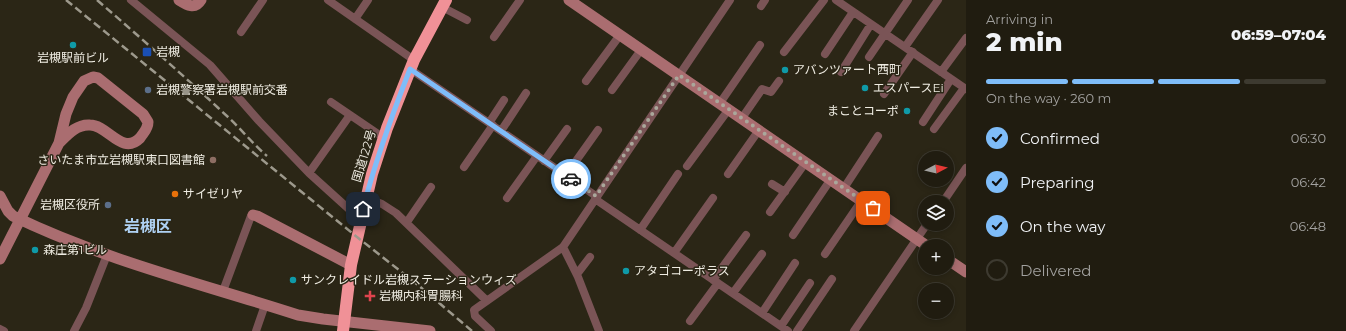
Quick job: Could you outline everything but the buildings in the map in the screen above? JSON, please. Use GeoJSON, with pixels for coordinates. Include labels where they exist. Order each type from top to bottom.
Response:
{"type":"FeatureCollection","features":[{"type":"Feature","properties":{"kind":"highway","name":"国道122号"},"geometry":{"type":"LineString","coordinates":[[344,326],[351,265],[372,174],[412,64],[444,3]]}},
{"type":"Feature","properties":{"kind":"street"},"geometry":{"type":"LineString","coordinates":[[131,0],[210,65],[259,121],[309,173],[361,220]]}},
{"type":"Feature","properties":{"kind":"street"},"geometry":{"type":"LineString","coordinates":[[179,0],[187,6],[191,6],[202,0]]}},
{"type":"Feature","properties":{"kind":"street"},"geometry":{"type":"LineString","coordinates":[[241,32],[263,0]]}},
{"type":"Feature","properties":{"kind":"street"},"geometry":{"type":"LineString","coordinates":[[328,0],[355,19],[491,124],[566,175],[640,230],[784,329],[810,283]]}},
{"type":"Feature","properties":{"kind":"street"},"geometry":{"type":"LineString","coordinates":[[355,19],[368,0]]}},
{"type":"Feature","properties":{"kind":"street"},"geometry":{"type":"LineString","coordinates":[[494,37],[520,0]]}},
{"type":"Feature","properties":{"kind":"street"},"geometry":{"type":"LineString","coordinates":[[491,331],[475,316],[474,310],[563,247],[730,0]]}},
{"type":"Feature","properties":{"kind":"street"},"geometry":{"type":"LineString","coordinates":[[784,52],[824,0]]}},
{"type":"Feature","properties":{"kind":"street"},"geometry":{"type":"LineString","coordinates":[[836,0],[965,89],[934,129]]}},
{"type":"Feature","properties":{"kind":"street"},"geometry":{"type":"LineString","coordinates":[[869,57],[908,0]]}},
{"type":"Feature","properties":{"kind":"street"},"geometry":{"type":"LineString","coordinates":[[905,47],[938,0]]}},
{"type":"Feature","properties":{"kind":"street"},"geometry":{"type":"LineString","coordinates":[[576,2],[641,50],[917,239]]}},
{"type":"Feature","properties":{"kind":"street"},"geometry":{"type":"LineString","coordinates":[[444,3],[466,20]]}},
{"type":"Feature","properties":{"kind":"street"},"geometry":{"type":"LineString","coordinates":[[825,54],[853,12]]}},
{"type":"Feature","properties":{"kind":"street"},"geometry":{"type":"LineString","coordinates":[[841,72],[871,24]]}},
{"type":"Feature","properties":{"kind":"street"},"geometry":{"type":"LineString","coordinates":[[586,81],[620,35]]}},
{"type":"Feature","properties":{"kind":"street"},"geometry":{"type":"LineString","coordinates":[[941,72],[966,38]]}},
{"type":"Feature","properties":{"kind":"street"},"geometry":{"type":"LineString","coordinates":[[687,166],[760,45]]}},
{"type":"Feature","properties":{"kind":"street"},"geometry":{"type":"LineString","coordinates":[[612,90],[641,50]]}},
{"type":"Feature","properties":{"kind":"street"},"geometry":{"type":"LineString","coordinates":[[884,94],[913,52]]}},
{"type":"Feature","properties":{"kind":"street"},"geometry":{"type":"LineString","coordinates":[[0,259],[59,143],[66,114],[73,97],[84,81],[93,77],[98,78],[143,114],[148,122],[147,129],[137,140],[130,144],[119,141],[101,128],[91,125],[78,127],[59,143]]}},
{"type":"Feature","properties":{"kind":"street"},"geometry":{"type":"LineString","coordinates":[[923,122],[951,79]]}},
{"type":"Feature","properties":{"kind":"street"},"geometry":{"type":"LineString","coordinates":[[742,118],[762,89],[771,92],[779,81]]}},
{"type":"Feature","properties":{"kind":"street"},"geometry":{"type":"LineString","coordinates":[[501,131],[526,93]]}},
{"type":"Feature","properties":{"kind":"street"},"geometry":{"type":"LineString","coordinates":[[464,166],[491,124],[504,100]]}},
{"type":"Feature","properties":{"kind":"street"},"geometry":{"type":"LineString","coordinates":[[331,102],[384,138]]}},
{"type":"Feature","properties":{"kind":"street"},"geometry":{"type":"LineString","coordinates":[[309,173],[350,115]]}},
{"type":"Feature","properties":{"kind":"street"},"geometry":{"type":"LineString","coordinates":[[544,161],[567,129]]}},
{"type":"Feature","properties":{"kind":"street"},"geometry":{"type":"LineString","coordinates":[[566,175],[598,130]]}},
{"type":"Feature","properties":{"kind":"street"},"geometry":{"type":"LineString","coordinates":[[728,174],[759,130]]}},
{"type":"Feature","properties":{"kind":"street"},"geometry":{"type":"LineString","coordinates":[[844,188],[878,136]]}},
{"type":"Feature","properties":{"kind":"street"},"geometry":{"type":"LineString","coordinates":[[507,198],[537,156]]}},
{"type":"Feature","properties":{"kind":"street"},"geometry":{"type":"LineString","coordinates":[[770,212],[806,162]]}},
{"type":"Feature","properties":{"kind":"street"},"geometry":{"type":"LineString","coordinates":[[947,195],[966,168]]}},
{"type":"Feature","properties":{"kind":"street"},"geometry":{"type":"LineString","coordinates":[[640,230],[678,174]]}},
{"type":"Feature","properties":{"kind":"street"},"geometry":{"type":"LineString","coordinates":[[793,235],[831,179]]}},
{"type":"Feature","properties":{"kind":"street"},"geometry":{"type":"LineString","coordinates":[[772,184],[785,192]]}},
{"type":"Feature","properties":{"kind":"street"},"geometry":{"type":"LineString","coordinates":[[407,222],[431,186]]}},
{"type":"Feature","properties":{"kind":"street"},"geometry":{"type":"LineString","coordinates":[[366,198],[382,204],[396,212],[487,301]]}},
{"type":"Feature","properties":{"kind":"street"},"geometry":{"type":"LineString","coordinates":[[674,253],[713,198]]}},
{"type":"Feature","properties":{"kind":"street"},"geometry":{"type":"LineString","coordinates":[[825,254],[862,200]]}},
{"type":"Feature","properties":{"kind":"street"},"geometry":{"type":"LineString","coordinates":[[1,203],[13,216],[20,220],[107,255],[298,315],[323,319],[344,326],[430,331]]}},
{"type":"Feature","properties":{"kind":"street"},"geometry":{"type":"LineString","coordinates":[[223,291],[251,216],[253,215],[351,265]]}},
{"type":"Feature","properties":{"kind":"street"},"geometry":{"type":"LineString","coordinates":[[854,331],[922,231]]}},
{"type":"Feature","properties":{"kind":"street"},"geometry":{"type":"LineString","coordinates":[[690,321],[746,235]]}},
{"type":"Feature","properties":{"kind":"street"},"geometry":{"type":"LineString","coordinates":[[563,247],[576,274],[599,331]]}},
{"type":"Feature","properties":{"kind":"street"},"geometry":{"type":"LineString","coordinates":[[733,293],[762,254]]}},
{"type":"Feature","properties":{"kind":"street"},"geometry":{"type":"LineString","coordinates":[[74,331],[86,308],[107,255]]}},
{"type":"Feature","properties":{"kind":"street"},"geometry":{"type":"LineString","coordinates":[[576,274],[590,257]]}},
{"type":"Feature","properties":{"kind":"street"},"geometry":{"type":"LineString","coordinates":[[762,313],[795,264]]}},
{"type":"Feature","properties":{"kind":"street"},"geometry":{"type":"LineString","coordinates":[[954,264],[966,272]]}},
{"type":"Feature","properties":{"kind":"street"},"geometry":{"type":"LineString","coordinates":[[797,331],[832,280]]}},
{"type":"Feature","properties":{"kind":"street"},"geometry":{"type":"LineString","coordinates":[[256,331],[265,304]]}},
{"type":"Feature","properties":{"kind":"street"},"geometry":{"type":"LineString","coordinates":[[0,329],[4,331]]}},
{"type":"Feature","properties":{"kind":"railway"},"geometry":{"type":"LineString","coordinates":[[66,0],[418,285],[472,331]]}},
{"type":"Feature","properties":{"kind":"railway"},"geometry":{"type":"LineString","coordinates":[[97,0],[212,102],[267,156]]}},
{"type":"Feature","properties":{"kind":"way so far"},"geometry":{"type":"LineString","coordinates":[[571,179],[596,196],[679,75],[873,208]]}},
{"type":"Feature","properties":{"kind":"place","name":"岩槻駅前ビル"},"geometry":{"type":"Point","coordinates":[73,45]}},
{"type":"Feature","properties":{"kind":"place","name":"岩槻"},"geometry":{"type":"Point","coordinates":[147,52]}},
{"type":"Feature","properties":{"kind":"place","name":"アバンツァート西町"},"geometry":{"type":"Point","coordinates":[785,70]}},
{"type":"Feature","properties":{"kind":"place","name":"エスパースEi"},"geometry":{"type":"Point","coordinates":[865,88]}},
{"type":"Feature","properties":{"kind":"place","name":"岩槻警察署岩槻駅前交番"},"geometry":{"type":"Point","coordinates":[148,90]}},
{"type":"Feature","properties":{"kind":"place","name":"まことコーポ"},"geometry":{"type":"Point","coordinates":[907,111]}},
{"type":"Feature","properties":{"kind":"place","name":"さいたま市立岩槻駅東口図書館"},"geometry":{"type":"Point","coordinates":[213,160]}},
{"type":"Feature","properties":{"kind":"place","name":"サイゼリヤ"},"geometry":{"type":"Point","coordinates":[175,194]}},
{"type":"Feature","properties":{"kind":"place","name":"岩槻区役所"},"geometry":{"type":"Point","coordinates":[108,205]}},
{"type":"Feature","properties":{"kind":"place","name":"森庄第1ビル"},"geometry":{"type":"Point","coordinates":[35,250]}},
{"type":"Feature","properties":{"kind":"place","name":"アタゴコーポラス"},"geometry":{"type":"Point","coordinates":[626,271]}},
{"type":"Feature","properties":{"kind":"place","name":"サンクレイドル岩槻ステーションウィズ"},"geometry":{"type":"Point","coordinates":[293,280]}},
{"type":"Feature","properties":{"kind":"place","name":"岩槻内科胃腸科"},"geometry":{"type":"Point","coordinates":[370,296]}},
{"type":"Feature","properties":{"kind":"district","name":"岩槻区"},"geometry":{"type":"Point","coordinates":[148,226]}},
{"type":"Feature","properties":{"kind":"route"},"geometry":{"type":"LineString","coordinates":[[363,209],[380,150],[410,69],[571,179]]}}]}
